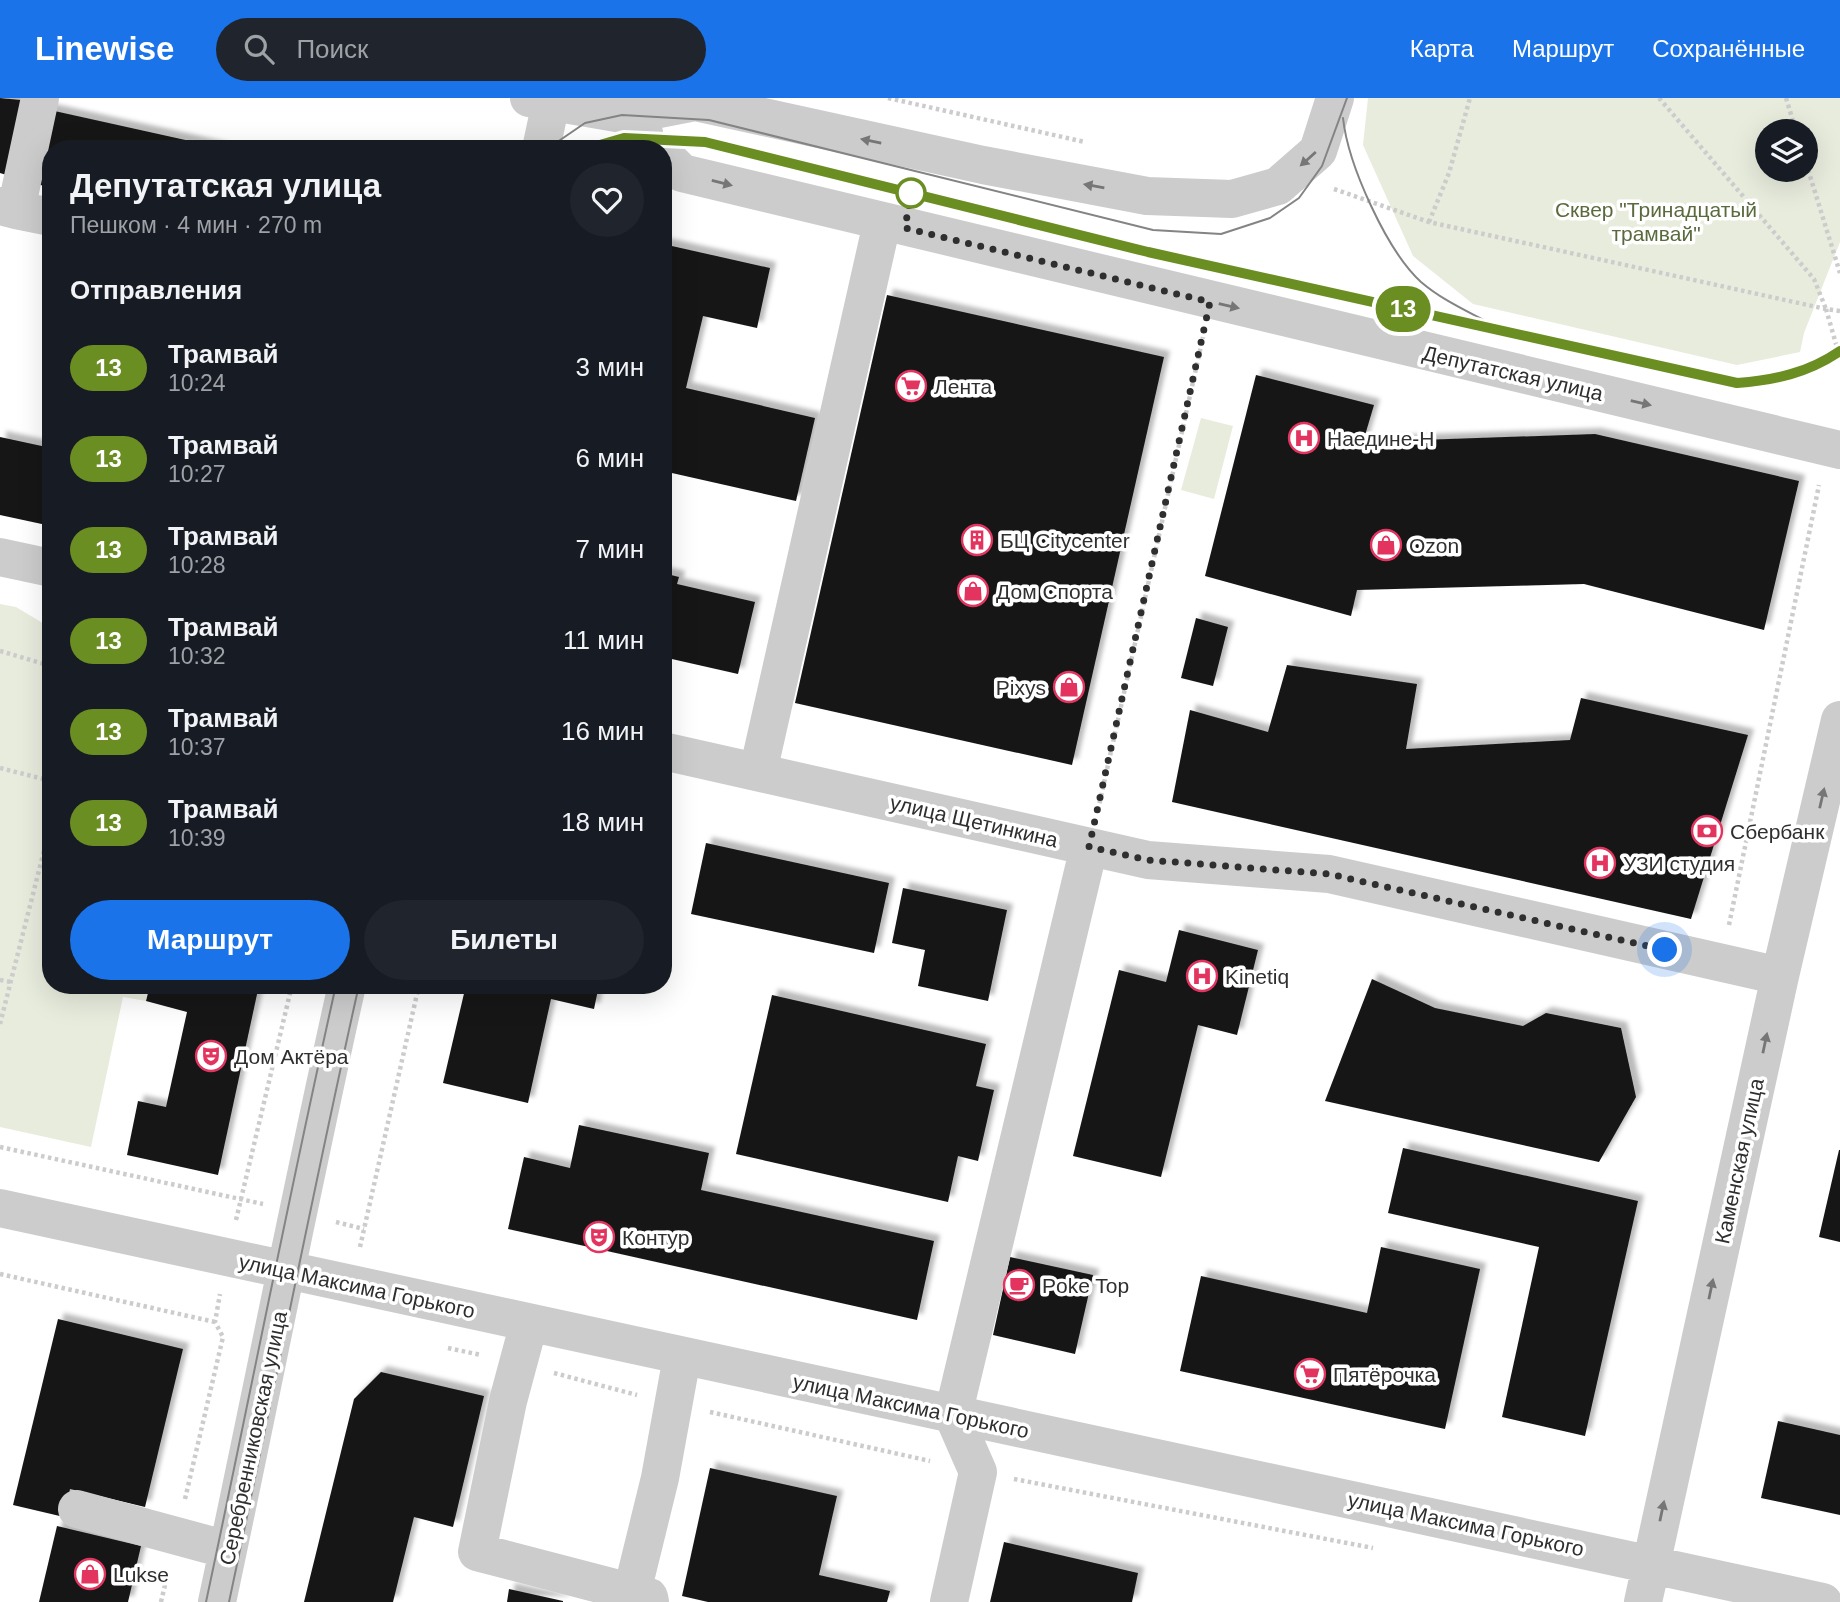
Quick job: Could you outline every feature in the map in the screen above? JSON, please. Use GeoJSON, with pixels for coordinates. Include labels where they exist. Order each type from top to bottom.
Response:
{"type":"FeatureCollection","features":[{"type":"Feature","properties":{"kind":"street"},"geometry":{"type":"LineString","coordinates":[[22,211],[40,98]]}},
{"type":"Feature","properties":{"kind":"street"},"geometry":{"type":"LineString","coordinates":[[541,140],[540,100],[630,107],[695,103],[983,165],[1147,195],[1232,199],[1278,187],[1318,150],[1331,119],[1335,98]]}},
{"type":"Feature","properties":{"kind":"street"},"geometry":{"type":"LineString","coordinates":[[630,107],[652,140]]}},
{"type":"Feature","properties":{"kind":"street","name":"Депутатская улица"},"geometry":{"type":"LineString","coordinates":[[672,164],[681,173],[882,223],[1840,450]]}},
{"type":"Feature","properties":{"kind":"street"},"geometry":{"type":"LineString","coordinates":[[758,772],[882,223]]}},
{"type":"Feature","properties":{"kind":"street"},"geometry":{"type":"LineString","coordinates":[[0,557],[42,566]]}},
{"type":"Feature","properties":{"kind":"street","name":"Каменская улица"},"geometry":{"type":"LineString","coordinates":[[1643,1602],[1780,976],[1840,720]]}},
{"type":"Feature","properties":{"kind":"street","name":"улица Щетинкина"},"geometry":{"type":"LineString","coordinates":[[672,753],[1148,860],[1329,874],[1780,976]]}},
{"type":"Feature","properties":{"kind":"street"},"geometry":{"type":"LineString","coordinates":[[949,1602],[978,1472],[953,1415],[1089,847]]}},
{"type":"Feature","properties":{"kind":"street","name":"Серебренниковская улица"},"geometry":{"type":"LineString","coordinates":[[217,1602],[289,1269],[296,1212],[345,994]]}},
{"type":"Feature","properties":{"kind":"street","name":"улица Максима Горького"},"geometry":{"type":"LineString","coordinates":[[0,1209],[289,1269],[529,1324],[1823,1602]]}},
{"type":"Feature","properties":{"kind":"street"},"geometry":{"type":"LineString","coordinates":[[529,1324],[508,1401],[477,1552],[641,1597],[682,1356]]}},
{"type":"Feature","properties":{"kind":"street"},"geometry":{"type":"LineString","coordinates":[[77,1510],[228,1550]]}},
{"type":"Feature","properties":{"kind":"path"},"geometry":{"type":"LineString","coordinates":[[888,98],[1088,143]]}},
{"type":"Feature","properties":{"kind":"path"},"geometry":{"type":"LineString","coordinates":[[1429,222],[1449,173],[1470,98]]}},
{"type":"Feature","properties":{"kind":"path"},"geometry":{"type":"LineString","coordinates":[[1659,98],[1814,279],[1840,358]]}},
{"type":"Feature","properties":{"kind":"path"},"geometry":{"type":"LineString","coordinates":[[1786,98],[1792,119]]}},
{"type":"Feature","properties":{"kind":"path"},"geometry":{"type":"LineString","coordinates":[[1292,174],[1429,222],[1840,311]]}},
{"type":"Feature","properties":{"kind":"path"},"geometry":{"type":"LineString","coordinates":[[1812,182],[1840,273]]}},
{"type":"Feature","properties":{"kind":"path"},"geometry":{"type":"LineString","coordinates":[[1089,847],[1210,302]]}},
{"type":"Feature","properties":{"kind":"path"},"geometry":{"type":"LineString","coordinates":[[1731,916],[1818,485],[1829,488]]}},
{"type":"Feature","properties":{"kind":"path"},"geometry":{"type":"LineString","coordinates":[[0,651],[42,663]]}},
{"type":"Feature","properties":{"kind":"path"},"geometry":{"type":"LineString","coordinates":[[0,768],[42,779]]}},
{"type":"Feature","properties":{"kind":"path"},"geometry":{"type":"LineString","coordinates":[[0,1024],[42,857]]}},
{"type":"Feature","properties":{"kind":"path"},"geometry":{"type":"LineString","coordinates":[[0,980],[10,982]]}},
{"type":"Feature","properties":{"kind":"path"},"geometry":{"type":"LineString","coordinates":[[0,1147],[240,1198],[290,994]]}},
{"type":"Feature","properties":{"kind":"path"},"geometry":{"type":"LineString","coordinates":[[351,1283],[417,994]]}},
{"type":"Feature","properties":{"kind":"path"},"geometry":{"type":"LineString","coordinates":[[0,1274],[215,1322],[223,1337],[161,1602]]}},
{"type":"Feature","properties":{"kind":"green space","name":"Сквер \"Тринадцатый трамвай\""},"geometry":{"type":"Polygon","coordinates":[[[1368,98],[1840,98],[1840,242],[1804,333],[1800,352],[1737,365],[1473,304],[1413,256],[1363,145],[1368,98]]]}},
{"type":"Feature","properties":{"kind":"green space"},"geometry":{"type":"Polygon","coordinates":[[[1201,418],[1233,426],[1214,499],[1181,490],[1201,418]]]}},
{"type":"Feature","properties":{"kind":"green space"},"geometry":{"type":"Polygon","coordinates":[[[0,604],[16,607],[42,623],[42,994],[148,994],[146,1001],[123,997],[91,1147],[0,1127],[0,604]]]}},
{"type":"Feature","properties":{"kind":"building"},"geometry":{"type":"Polygon","coordinates":[[[0,98],[31,101],[50,110],[185,140],[42,140],[42,185],[0,173],[0,98]]]}},
{"type":"Feature","properties":{"kind":"building"},"geometry":{"type":"Polygon","coordinates":[[[672,246],[770,268],[757,328],[703,316],[686,388],[815,418],[796,501],[672,473],[672,246]]]}},
{"type":"Feature","properties":{"kind":"building","name":"БЦ Citycenter"},"geometry":{"type":"Polygon","coordinates":[[[887,295],[1164,357],[1072,765],[795,703],[887,295]]]}},
{"type":"Feature","properties":{"kind":"building"},"geometry":{"type":"Polygon","coordinates":[[[1256,375],[1374,405],[1363,442],[1595,434],[1799,481],[1764,630],[1584,584],[1357,590],[1351,616],[1205,576],[1256,375]]]}},
{"type":"Feature","properties":{"kind":"building"},"geometry":{"type":"Polygon","coordinates":[[[0,437],[42,446],[42,524],[0,515],[0,437]]]}},
{"type":"Feature","properties":{"kind":"building"},"geometry":{"type":"Polygon","coordinates":[[[672,575],[679,577],[677,584],[755,602],[738,674],[672,659],[672,575]]]}},
{"type":"Feature","properties":{"kind":"building"},"geometry":{"type":"Polygon","coordinates":[[[1196,618],[1228,627],[1213,686],[1181,678],[1196,618]]]}},
{"type":"Feature","properties":{"kind":"building"},"geometry":{"type":"Polygon","coordinates":[[[1287,665],[1417,684],[1406,749],[1570,740],[1581,698],[1748,735],[1691,919],[1172,802],[1190,710],[1268,732],[1287,665]]]}},
{"type":"Feature","properties":{"kind":"building"},"geometry":{"type":"Polygon","coordinates":[[[706,843],[889,883],[874,953],[691,914],[706,843]]]}},
{"type":"Feature","properties":{"kind":"building"},"geometry":{"type":"Polygon","coordinates":[[[903,888],[1007,910],[988,1001],[918,986],[925,950],[892,943],[903,888]]]}},
{"type":"Feature","properties":{"kind":"building"},"geometry":{"type":"Polygon","coordinates":[[[1179,930],[1258,950],[1237,1035],[1198,1025],[1161,1177],[1073,1156],[1119,970],[1166,982],[1179,930]]]}},
{"type":"Feature","properties":{"kind":"building"},"geometry":{"type":"Polygon","coordinates":[[[1372,979],[1435,1008],[1523,1026],[1546,1013],[1621,1028],[1636,1097],[1599,1162],[1325,1101],[1372,979]]]}},
{"type":"Feature","properties":{"kind":"building","name":"Дом Актёра"},"geometry":{"type":"Polygon","coordinates":[[[148,994],[257,994],[218,1175],[127,1155],[138,1101],[166,1107],[187,1012],[146,1001],[148,994]]]}},
{"type":"Feature","properties":{"kind":"building"},"geometry":{"type":"Polygon","coordinates":[[[464,994],[597,994],[594,1009],[551,999],[528,1103],[443,1083],[464,994]]]}},
{"type":"Feature","properties":{"kind":"building"},"geometry":{"type":"Polygon","coordinates":[[[772,995],[986,1044],[976,1086],[994,1090],[978,1161],[958,1156],[948,1202],[736,1154],[772,995]]]}},
{"type":"Feature","properties":{"kind":"building"},"geometry":{"type":"Polygon","coordinates":[[[579,1125],[709,1153],[701,1190],[934,1241],[917,1320],[508,1229],[524,1157],[570,1168],[579,1125]]]}},
{"type":"Feature","properties":{"kind":"building"},"geometry":{"type":"Polygon","coordinates":[[[1403,1148],[1638,1201],[1585,1436],[1502,1417],[1539,1247],[1388,1213],[1403,1148]]]}},
{"type":"Feature","properties":{"kind":"building"},"geometry":{"type":"Polygon","coordinates":[[[1840,1150],[1840,1242],[1819,1237],[1840,1150]]]}},
{"type":"Feature","properties":{"kind":"building"},"geometry":{"type":"Polygon","coordinates":[[[1381,1247],[1480,1269],[1445,1429],[1180,1371],[1201,1276],[1367,1313],[1381,1247]]]}},
{"type":"Feature","properties":{"kind":"building"},"geometry":{"type":"Polygon","coordinates":[[[1010,1257],[1093,1275],[1075,1354],[993,1335],[1010,1257]]]}},
{"type":"Feature","properties":{"kind":"building"},"geometry":{"type":"Polygon","coordinates":[[[58,1319],[183,1349],[145,1507],[70,1489],[64,1517],[13,1505],[58,1319]]]}},
{"type":"Feature","properties":{"kind":"building"},"geometry":{"type":"Polygon","coordinates":[[[381,1372],[484,1396],[453,1527],[414,1517],[393,1602],[304,1602],[354,1399],[381,1372]]]}},
{"type":"Feature","properties":{"kind":"building"},"geometry":{"type":"Polygon","coordinates":[[[1778,1421],[1840,1435],[1840,1515],[1761,1498],[1778,1421]]]}},
{"type":"Feature","properties":{"kind":"building"},"geometry":{"type":"Polygon","coordinates":[[[710,1468],[837,1496],[819,1575],[890,1591],[887,1602],[708,1602],[682,1596],[710,1468]]]}},
{"type":"Feature","properties":{"kind":"building","name":"Lukse"},"geometry":{"type":"Polygon","coordinates":[[[57,1526],[141,1546],[128,1602],[39,1602],[57,1526]]]}},
{"type":"Feature","properties":{"kind":"building"},"geometry":{"type":"Polygon","coordinates":[[[1004,1542],[1138,1573],[1132,1602],[990,1602],[1004,1542]]]}},
{"type":"Feature","properties":{"kind":"building"},"geometry":{"type":"Polygon","coordinates":[[[509,1589],[563,1601],[563,1602],[507,1602],[509,1589]]]}},
{"type":"Feature","properties":{"kind":"tram line"},"geometry":{"type":"LineString","coordinates":[[560,140],[585,123],[622,115],[709,120],[1153,230],[1221,234],[1270,218],[1299,198],[1322,166],[1347,98]]}},
{"type":"Feature","properties":{"kind":"tram line"},"geometry":{"type":"LineString","coordinates":[[1343,118],[1346,137],[1361,182],[1395,250],[1421,282],[1455,305],[1491,324]]}},
{"type":"Feature","properties":{"kind":"tram line","name":"13"},"geometry":{"type":"LineString","coordinates":[[614,140],[664,140]]}},
{"type":"Feature","properties":{"kind":"tram line"},"geometry":{"type":"LineString","coordinates":[[617,140],[664,140]]}},
{"type":"Feature","properties":{"kind":"tram line"},"geometry":{"type":"LineString","coordinates":[[672,140],[705,142],[1148,252],[1737,383],[1791,374],[1816,365],[1840,351]]}},
{"type":"Feature","properties":{"kind":"tram line","name":"13"},"geometry":{"type":"LineString","coordinates":[[672,140],[705,142],[1148,252],[1737,383],[1771,380],[1807,370],[1840,351]]}},
{"type":"Feature","properties":{"kind":"tram line"},"geometry":{"type":"LineString","coordinates":[[206,1602],[334,994]]}},
{"type":"Feature","properties":{"kind":"tram line"},"geometry":{"type":"LineString","coordinates":[[229,1602],[357,994]]}},
{"type":"Feature","properties":{"kind":"place","name":"Лента"},"geometry":{"type":"Point","coordinates":[911,386]}},
{"type":"Feature","properties":{"kind":"place","name":"Наедине-Н"},"geometry":{"type":"Point","coordinates":[1304,438]}},
{"type":"Feature","properties":{"kind":"place","name":"БЦ Citycenter"},"geometry":{"type":"Point","coordinates":[977,540]}},
{"type":"Feature","properties":{"kind":"place","name":"Ozon"},"geometry":{"type":"Point","coordinates":[1386,545]}},
{"type":"Feature","properties":{"kind":"place","name":"Дом Спорта"},"geometry":{"type":"Point","coordinates":[973,591]}},
{"type":"Feature","properties":{"kind":"place","name":"Pixys"},"geometry":{"type":"Point","coordinates":[1069,687]}},
{"type":"Feature","properties":{"kind":"place","name":"Сбербанк"},"geometry":{"type":"Point","coordinates":[1707,831]}},
{"type":"Feature","properties":{"kind":"place","name":"УЗИ студия"},"geometry":{"type":"Point","coordinates":[1600,863]}},
{"type":"Feature","properties":{"kind":"place","name":"Kinetiq"},"geometry":{"type":"Point","coordinates":[1202,976]}},
{"type":"Feature","properties":{"kind":"place","name":"Дом Актёра"},"geometry":{"type":"Point","coordinates":[211,1056]}},
{"type":"Feature","properties":{"kind":"place","name":"Контур"},"geometry":{"type":"Point","coordinates":[599,1237]}},
{"type":"Feature","properties":{"kind":"place","name":"Poke Top"},"geometry":{"type":"Point","coordinates":[1019,1285]}},
{"type":"Feature","properties":{"kind":"place","name":"Пятёрочка"},"geometry":{"type":"Point","coordinates":[1310,1374]}},
{"type":"Feature","properties":{"kind":"place","name":"Lukse"},"geometry":{"type":"Point","coordinates":[90,1574]}},
{"type":"Feature","properties":{"kind":"route"},"geometry":{"type":"LineString","coordinates":[[911,193],[905,228],[1210,302],[1089,847],[1148,860],[1329,874],[1665,950]]}}]}
